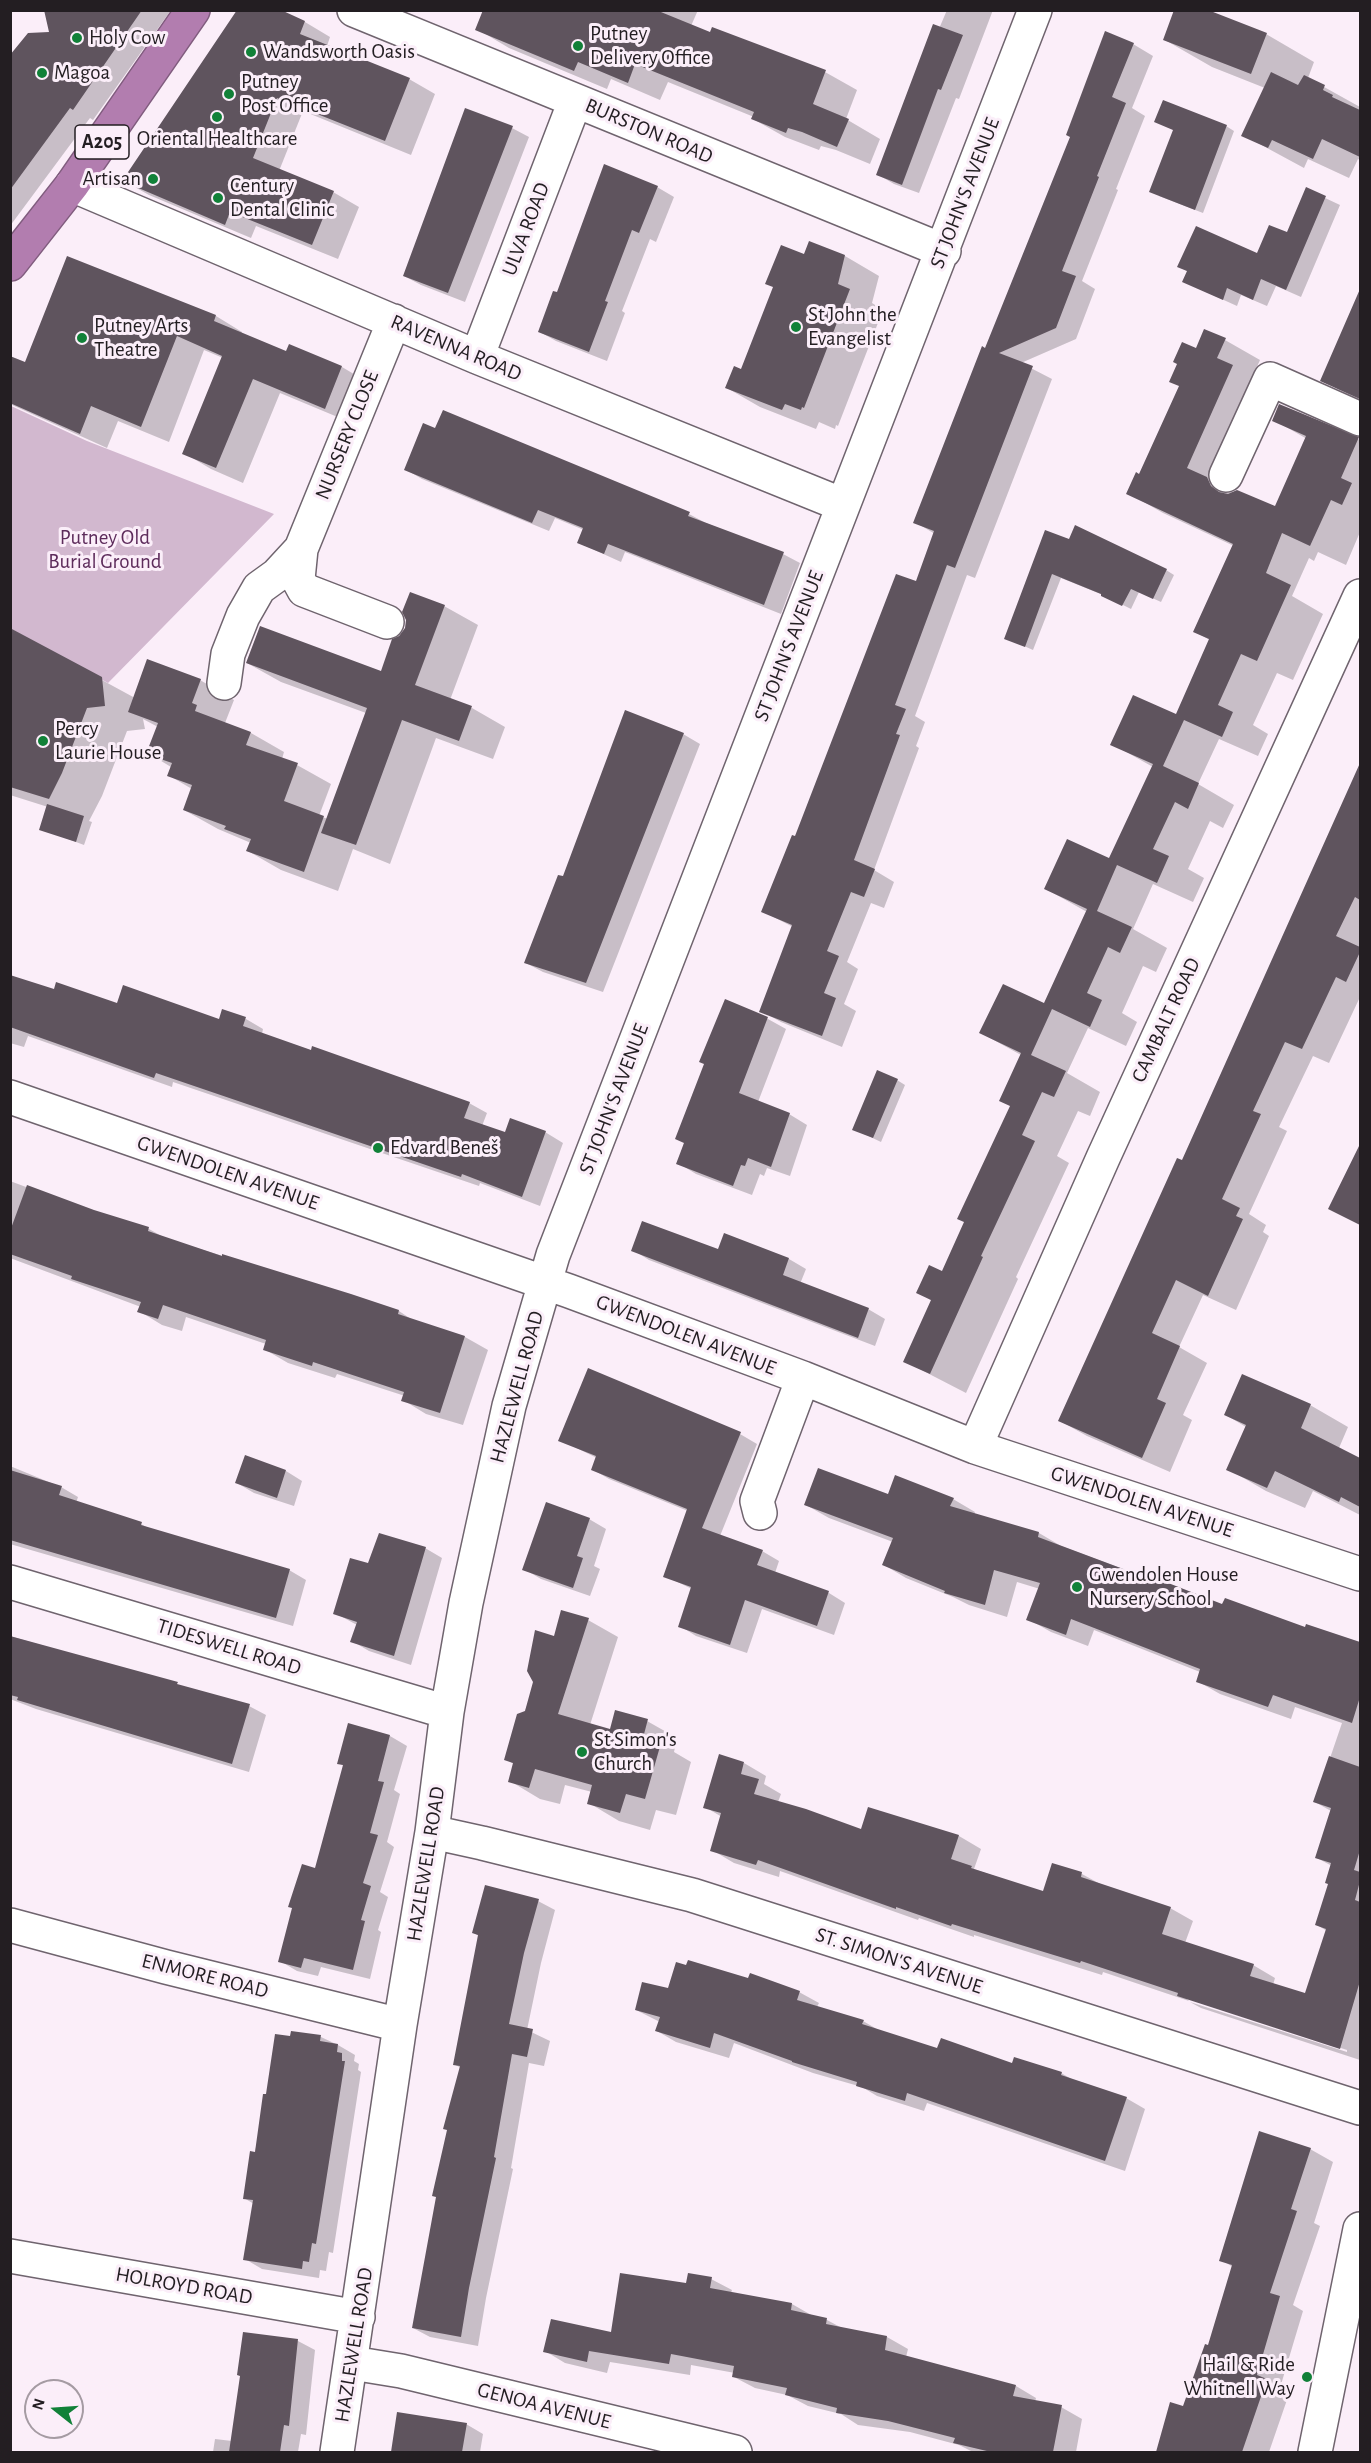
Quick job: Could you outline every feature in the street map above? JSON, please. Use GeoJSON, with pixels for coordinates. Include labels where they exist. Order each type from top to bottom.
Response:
{"type":"FeatureCollection","features":[{"type":"Feature","properties":{"kind":"highway","name":"A205"},"geometry":{"type":"LineString","coordinates":[[10,264],[72,185],[193,10]]}},
{"type":"Feature","properties":{"kind":"street","name":"BURSTON ROAD"},"geometry":{"type":"LineString","coordinates":[[354,10],[944,251]]}},
{"type":"Feature","properties":{"kind":"street","name":"ST JOHN'S AVENUE"},"geometry":{"type":"LineString","coordinates":[[544,1282],[843,505],[944,251],[1035,10]]}},
{"type":"Feature","properties":{"kind":"street","name":"ULVA ROAD"},"geometry":{"type":"LineString","coordinates":[[477,357],[575,101]]}},
{"type":"Feature","properties":{"kind":"street","name":"RAVENNA ROAD"},"geometry":{"type":"LineString","coordinates":[[72,185],[477,357],[843,505]]}},
{"type":"Feature","properties":{"kind":"street","name":"NURSERY CLOSE"},"geometry":{"type":"LineString","coordinates":[[224,683],[228,654],[248,607],[259,588],[278,575],[300,549],[394,321]]}},
{"type":"Feature","properties":{"kind":"street"},"geometry":{"type":"LineString","coordinates":[[1226,475],[1270,378],[1360,419]]}},
{"type":"Feature","properties":{"kind":"street","name":"NURSERY CLOSE"},"geometry":{"type":"LineString","coordinates":[[300,549],[298,579],[304,590],[387,622]]}},
{"type":"Feature","properties":{"kind":"street","name":"CAMBALT ROAD"},"geometry":{"type":"LineString","coordinates":[[975,1447],[1102,1158],[1360,596]]}},
{"type":"Feature","properties":{"kind":"street","name":"GWENDOLEN AVENUE"},"geometry":{"type":"LineString","coordinates":[[10,1098],[544,1282],[803,1378],[975,1447],[1360,1574]]}},
{"type":"Feature","properties":{"kind":"street","name":"HAZLEWELL ROAD"},"geometry":{"type":"LineString","coordinates":[[338,2452],[400,2025],[432,1833],[447,1712],[476,1547],[509,1406],[544,1282]]}},
{"type":"Feature","properties":{"kind":"street"},"geometry":{"type":"LineString","coordinates":[[760,1513],[757,1501],[803,1378]]}},
{"type":"Feature","properties":{"kind":"street","name":"TIDESWELL ROAD"},"geometry":{"type":"LineString","coordinates":[[10,1582],[447,1712]]}},
{"type":"Feature","properties":{"kind":"street","name":"ST. SIMON'S AVENUE"},"geometry":{"type":"LineString","coordinates":[[432,1833],[494,1846],[692,1896],[1360,2108]]}},
{"type":"Feature","properties":{"kind":"street","name":"ENMORE ROAD"},"geometry":{"type":"LineString","coordinates":[[10,1926],[400,2025]]}},
{"type":"Feature","properties":{"kind":"street"},"geometry":{"type":"LineString","coordinates":[[1315,2452],[1360,2229]]}},
{"type":"Feature","properties":{"kind":"street","name":"HOLROYD ROAD"},"geometry":{"type":"LineString","coordinates":[[10,2256],[358,2317]]}},
{"type":"Feature","properties":{"kind":"street","name":"GENOA AVENUE"},"geometry":{"type":"LineString","coordinates":[[352,2363],[412,2374],[735,2452]]}},
{"type":"Feature","properties":{"kind":"green space","name":"Putney Old Burial Ground"},"geometry":{"type":"Polygon","coordinates":[[[11,406],[87,441],[274,514],[108,683],[11,629],[11,406]]]}},
{"type":"Feature","properties":{"kind":"building"},"geometry":{"type":"Polygon","coordinates":[[[44,10],[142,10],[73,110],[70,108],[10,190],[10,55],[28,33],[49,32],[44,10]]]}},
{"type":"Feature","properties":{"kind":"building"},"geometry":{"type":"Polygon","coordinates":[[[237,10],[281,10],[305,21],[300,34],[410,78],[385,141],[277,98],[253,158],[334,191],[312,245],[230,212],[225,225],[122,181],[237,10]]]}},
{"type":"Feature","properties":{"kind":"building"},"geometry":{"type":"Polygon","coordinates":[[[483,10],[656,10],[710,32],[712,27],[826,70],[813,104],[849,119],[837,147],[802,132],[788,128],[786,133],[751,119],[754,112],[635,64],[628,83],[578,62],[574,71],[475,30],[483,10]]]}},
{"type":"Feature","properties":{"kind":"building"},"geometry":{"type":"Polygon","coordinates":[[[1174,10],[1208,10],[1267,33],[1251,74],[1163,40],[1174,10]]]}},
{"type":"Feature","properties":{"kind":"building"},"geometry":{"type":"Polygon","coordinates":[[[933,24],[963,35],[941,90],[938,89],[902,185],[876,175],[933,24]]]}},
{"type":"Feature","properties":{"kind":"building"},"geometry":{"type":"Polygon","coordinates":[[[1105,31],[1134,43],[1112,97],[1126,103],[1062,271],[1076,276],[1056,328],[999,353],[1033,366],[955,568],[947,565],[895,705],[906,709],[896,734],[900,735],[854,860],[875,869],[864,897],[851,892],[827,951],[839,956],[824,993],[836,998],[822,1036],[759,1012],[792,925],[761,912],[792,835],[795,836],[896,574],[916,581],[934,531],[913,523],[982,346],[985,348],[1070,137],[1066,135],[1105,31]]]}},
{"type":"Feature","properties":{"kind":"building"},"geometry":{"type":"Polygon","coordinates":[[[1271,72],[1298,85],[1304,75],[1325,85],[1323,90],[1333,95],[1332,97],[1360,110],[1360,157],[1322,139],[1313,159],[1272,140],[1268,148],[1241,136],[1271,72]]]}},
{"type":"Feature","properties":{"kind":"building"},"geometry":{"type":"Polygon","coordinates":[[[1163,100],[1227,125],[1195,210],[1149,192],[1173,130],[1154,122],[1163,100]]]}},
{"type":"Feature","properties":{"kind":"building"},"geometry":{"type":"Polygon","coordinates":[[[465,108],[513,126],[448,293],[403,276],[465,108]]]}},
{"type":"Feature","properties":{"kind":"building"},"geometry":{"type":"Polygon","coordinates":[[[604,164],[658,186],[639,233],[632,230],[605,301],[608,302],[589,352],[538,332],[553,291],[557,292],[604,164]]]}},
{"type":"Feature","properties":{"kind":"building"},"geometry":{"type":"Polygon","coordinates":[[[1306,187],[1326,196],[1286,290],[1261,279],[1253,300],[1227,288],[1223,300],[1182,282],[1187,271],[1177,267],[1196,226],[1257,253],[1269,225],[1287,232],[1306,187]]]}},
{"type":"Feature","properties":{"kind":"building","name":"St John the Evangelist"},"geometry":{"type":"Polygon","coordinates":[[[809,241],[845,255],[838,284],[850,289],[804,408],[802,407],[801,410],[785,404],[782,410],[725,388],[734,366],[741,369],[773,287],[765,284],[781,245],[804,254],[809,241]]]}},
{"type":"Feature","properties":{"kind":"building"},"geometry":{"type":"Polygon","coordinates":[[[67,256],[216,315],[214,321],[286,351],[289,344],[342,366],[325,409],[253,379],[216,468],[182,454],[222,356],[177,336],[141,427],[91,406],[80,434],[10,403],[10,356],[25,362],[67,256]]]}},
{"type":"Feature","properties":{"kind":"building"},"geometry":{"type":"Polygon","coordinates":[[[1360,289],[1360,399],[1320,381],[1360,289]]]}},
{"type":"Feature","properties":{"kind":"building"},"geometry":{"type":"Polygon","coordinates":[[[1204,329],[1226,338],[1217,358],[1233,365],[1187,468],[1207,477],[1211,486],[1219,492],[1228,494],[1237,490],[1275,506],[1306,436],[1272,421],[1279,404],[1359,437],[1341,478],[1352,483],[1342,505],[1331,500],[1310,546],[1282,533],[1266,573],[1291,585],[1257,661],[1241,654],[1218,705],[1233,712],[1222,737],[1184,720],[1163,766],[1199,783],[1188,809],[1175,802],[1153,849],[1169,856],[1157,883],[1117,865],[1097,911],[1132,927],[1120,953],[1108,947],[1087,993],[1102,1000],[1090,1027],[1052,1009],[1031,1055],[1066,1071],[1054,1097],[1042,1092],[1022,1135],[1035,1141],[981,1256],[983,1257],[930,1374],[903,1362],[931,1300],[916,1293],[929,1265],[942,1271],[964,1222],[957,1219],[1010,1106],[999,1101],[1021,1053],[979,1033],[1003,984],[1044,1003],[1087,909],[1044,889],[1067,839],[1109,858],[1153,764],[1110,745],[1133,695],[1176,714],[1209,639],[1193,632],[1233,544],[1126,494],[1136,472],[1139,474],[1179,386],[1169,382],[1177,364],[1173,362],[1182,342],[1196,348],[1204,329]]]}},
{"type":"Feature","properties":{"kind":"building"},"geometry":{"type":"Polygon","coordinates":[[[443,410],[690,512],[688,516],[784,552],[764,605],[608,544],[604,554],[577,543],[583,528],[538,510],[532,523],[404,470],[423,423],[435,428],[443,410]]]}},
{"type":"Feature","properties":{"kind":"building"},"geometry":{"type":"Polygon","coordinates":[[[1075,525],[1167,569],[1153,599],[1131,589],[1122,606],[1101,594],[1052,574],[1025,647],[1004,639],[1045,530],[1069,539],[1075,525]]]}},
{"type":"Feature","properties":{"kind":"building"},"geometry":{"type":"Polygon","coordinates":[[[410,592],[445,605],[415,685],[472,706],[459,741],[402,720],[356,845],[321,833],[367,708],[246,663],[260,626],[381,671],[392,639],[399,636],[405,628],[406,620],[402,612],[410,592]]]}},
{"type":"Feature","properties":{"kind":"building","name":"Percy Laurie House"},"geometry":{"type":"Polygon","coordinates":[[[10,628],[102,677],[105,706],[87,708],[62,773],[49,799],[10,787],[10,628]]]}},
{"type":"Feature","properties":{"kind":"building"},"geometry":{"type":"Polygon","coordinates":[[[147,659],[201,679],[192,703],[197,705],[195,711],[251,732],[246,745],[298,763],[284,801],[324,816],[304,872],[246,851],[251,839],[224,829],[226,826],[183,810],[192,785],[167,776],[172,763],[146,754],[158,723],[128,712],[147,659]]]}},
{"type":"Feature","properties":{"kind":"building"},"geometry":{"type":"Polygon","coordinates":[[[625,710],[684,733],[586,983],[524,963],[558,875],[563,876],[625,710]]]}},
{"type":"Feature","properties":{"kind":"building"},"geometry":{"type":"Polygon","coordinates":[[[1360,763],[1360,900],[1355,897],[1336,936],[1360,947],[1360,952],[1346,982],[1336,977],[1302,1049],[1285,1042],[1253,1111],[1261,1114],[1222,1199],[1240,1208],[1236,1216],[1243,1219],[1208,1296],[1176,1280],[1152,1333],[1180,1346],[1157,1399],[1166,1403],[1142,1458],[1058,1421],[1177,1158],[1182,1160],[1360,763]]]}},
{"type":"Feature","properties":{"kind":"building"},"geometry":{"type":"Polygon","coordinates":[[[47,804],[84,816],[76,842],[39,830],[47,804]]]}},
{"type":"Feature","properties":{"kind":"building"},"geometry":{"type":"Polygon","coordinates":[[[10,975],[54,989],[56,982],[117,1003],[123,985],[219,1019],[222,1009],[246,1017],[243,1026],[311,1050],[312,1046],[470,1102],[464,1118],[505,1132],[510,1118],[546,1131],[522,1197],[462,1174],[461,1177],[156,1073],[154,1078],[10,1027],[10,975]]]}},
{"type":"Feature","properties":{"kind":"building"},"geometry":{"type":"Polygon","coordinates":[[[725,999],[768,1017],[739,1093],[790,1113],[771,1167],[748,1158],[745,1166],[741,1165],[733,1186],[676,1164],[684,1143],[675,1139],[704,1064],[699,1062],[725,999]]]}},
{"type":"Feature","properties":{"kind":"building"},"geometry":{"type":"Polygon","coordinates":[[[877,1070],[898,1079],[873,1138],[852,1130],[877,1070]]]}},
{"type":"Feature","properties":{"kind":"building"},"geometry":{"type":"Polygon","coordinates":[[[1360,1144],[1360,1225],[1328,1209],[1360,1144]]]}},
{"type":"Feature","properties":{"kind":"building"},"geometry":{"type":"Polygon","coordinates":[[[27,1185],[94,1210],[149,1227],[148,1231],[222,1256],[222,1254],[351,1294],[399,1310],[398,1314],[465,1336],[440,1413],[401,1401],[404,1392],[313,1362],[312,1366],[263,1350],[266,1340],[163,1305],[158,1319],[137,1312],[141,1302],[71,1279],[72,1276],[10,1254],[10,1231],[27,1185]]]}},
{"type":"Feature","properties":{"kind":"building"},"geometry":{"type":"Polygon","coordinates":[[[642,1221],[718,1249],[724,1233],[789,1258],[783,1275],[869,1308],[858,1338],[631,1251],[642,1221]]]}},
{"type":"Feature","properties":{"kind":"building"},"geometry":{"type":"Polygon","coordinates":[[[588,1368],[741,1432],[702,1528],[763,1550],[757,1565],[829,1591],[817,1626],[745,1600],[730,1645],[678,1627],[691,1587],[663,1577],[687,1509],[591,1470],[596,1456],[558,1441],[588,1368]]]}},
{"type":"Feature","properties":{"kind":"building"},"geometry":{"type":"Polygon","coordinates":[[[1242,1374],[1311,1404],[1301,1428],[1360,1458],[1360,1507],[1341,1497],[1339,1502],[1275,1471],[1267,1488],[1226,1470],[1246,1425],[1224,1415],[1242,1374]]]}},
{"type":"Feature","properties":{"kind":"building"},"geometry":{"type":"Polygon","coordinates":[[[245,1455],[286,1470],[277,1498],[235,1483],[245,1455]]]}},
{"type":"Feature","properties":{"kind":"building"},"geometry":{"type":"Polygon","coordinates":[[[818,1468],[888,1494],[895,1475],[954,1498],[950,1506],[1039,1532],[1038,1537],[1134,1573],[1135,1570],[1222,1604],[1225,1598],[1305,1627],[1306,1624],[1360,1642],[1360,1697],[1352,1723],[1273,1695],[1268,1707],[1196,1682],[1200,1669],[1071,1619],[1066,1635],[1026,1620],[1040,1583],[994,1570],[985,1605],[944,1593],[945,1591],[882,1565],[893,1538],[804,1505],[818,1468]]]}},
{"type":"Feature","properties":{"kind":"building"},"geometry":{"type":"Polygon","coordinates":[[[10,1470],[62,1486],[59,1495],[142,1522],[141,1525],[290,1569],[276,1618],[10,1540],[10,1470]]]}},
{"type":"Feature","properties":{"kind":"building"},"geometry":{"type":"Polygon","coordinates":[[[546,1502],[590,1518],[577,1556],[583,1558],[573,1588],[522,1570],[546,1502]]]}},
{"type":"Feature","properties":{"kind":"building"},"geometry":{"type":"Polygon","coordinates":[[[379,1533],[426,1547],[394,1656],[350,1642],[357,1622],[333,1614],[350,1558],[368,1563],[379,1533]]]}},
{"type":"Feature","properties":{"kind":"building","name":"St Simon's Church"},"geometry":{"type":"Polygon","coordinates":[[[561,1610],[589,1618],[558,1714],[610,1729],[615,1710],[648,1719],[643,1738],[661,1743],[645,1799],[626,1794],[620,1813],[587,1804],[592,1785],[535,1769],[529,1788],[508,1782],[513,1763],[504,1760],[517,1714],[525,1711],[533,1682],[527,1671],[535,1630],[554,1636],[561,1610]]]}},
{"type":"Feature","properties":{"kind":"building"},"geometry":{"type":"Polygon","coordinates":[[[10,1636],[250,1704],[232,1764],[17,1700],[18,1697],[10,1695],[10,1636]]]}},
{"type":"Feature","properties":{"kind":"building"},"geometry":{"type":"Polygon","coordinates":[[[348,1723],[390,1735],[378,1781],[384,1782],[370,1833],[378,1835],[363,1883],[371,1886],[361,1920],[365,1921],[353,1970],[304,1958],[301,1968],[278,1962],[292,1908],[288,1907],[302,1864],[315,1868],[343,1765],[337,1764],[348,1723]]]}},
{"type":"Feature","properties":{"kind":"building"},"geometry":{"type":"Polygon","coordinates":[[[719,1754],[744,1762],[741,1774],[759,1779],[754,1794],[806,1809],[861,1829],[868,1807],[959,1835],[951,1859],[972,1866],[971,1868],[1043,1891],[1052,1863],[1082,1872],[1081,1877],[1171,1907],[1162,1934],[1254,1964],[1250,1976],[1305,1993],[1326,1929],[1315,1925],[1328,1884],[1325,1883],[1331,1863],[1315,1858],[1331,1808],[1313,1802],[1329,1756],[1360,1767],[1360,1850],[1354,1870],[1360,1872],[1355,1900],[1360,1902],[1360,1981],[1340,2049],[1177,1996],[1178,1993],[1081,1961],[1080,1963],[952,1924],[951,1926],[896,1907],[896,1909],[758,1860],[756,1865],[710,1851],[721,1813],[703,1808],[719,1754]]]}},
{"type":"Feature","properties":{"kind":"building"},"geometry":{"type":"Polygon","coordinates":[[[485,1885],[539,1899],[524,1953],[509,2024],[533,2029],[527,2057],[512,2054],[494,2157],[496,2158],[461,2337],[412,2328],[436,2197],[432,2196],[447,2130],[443,2129],[460,2066],[453,2065],[478,1935],[472,1933],[485,1885]]]}},
{"type":"Feature","properties":{"kind":"building"},"geometry":{"type":"Polygon","coordinates":[[[688,1960],[748,1978],[750,1973],[800,1991],[797,2000],[864,2020],[862,2024],[937,2048],[941,2038],[1012,2063],[1014,2057],[1062,2072],[1061,2075],[1127,2097],[1105,2161],[907,2093],[905,2101],[856,2086],[857,2082],[792,2062],[714,2033],[710,2048],[655,2031],[660,2017],[635,2010],[642,1982],[668,1988],[676,1962],[686,1965],[688,1960]]]}},
{"type":"Feature","properties":{"kind":"building"},"geometry":{"type":"Polygon","coordinates":[[[291,2031],[321,2035],[320,2041],[338,2044],[337,2052],[342,2053],[342,2061],[345,2061],[316,2244],[312,2243],[309,2262],[303,2261],[302,2269],[243,2260],[253,2200],[243,2199],[250,2151],[255,2152],[263,2094],[266,2094],[275,2034],[290,2036],[291,2031]]]}},
{"type":"Feature","properties":{"kind":"building"},"geometry":{"type":"Polygon","coordinates":[[[1259,2131],[1311,2148],[1291,2209],[1297,2211],[1270,2293],[1280,2296],[1257,2375],[1267,2379],[1242,2452],[1156,2452],[1170,2402],[1183,2406],[1205,2344],[1208,2345],[1232,2265],[1219,2261],[1259,2131]]]}},
{"type":"Feature","properties":{"kind":"building"},"geometry":{"type":"Polygon","coordinates":[[[620,2273],[686,2283],[688,2273],[712,2277],[710,2288],[792,2303],[791,2310],[827,2318],[826,2324],[887,2336],[885,2350],[1016,2385],[1013,2396],[1062,2405],[1053,2452],[991,2452],[953,2443],[955,2438],[888,2421],[836,2413],[837,2408],[785,2395],[787,2388],[732,2377],[734,2366],[671,2354],[669,2364],[589,2351],[587,2362],[543,2352],[551,2319],[611,2332],[620,2273]]]}},
{"type":"Feature","properties":{"kind":"building"},"geometry":{"type":"Polygon","coordinates":[[[243,2332],[298,2339],[289,2426],[284,2425],[280,2452],[229,2452],[240,2376],[237,2375],[243,2332]]]}},
{"type":"Feature","properties":{"kind":"building"},"geometry":{"type":"Polygon","coordinates":[[[397,2412],[467,2423],[462,2452],[391,2452],[397,2412]]]}},
{"type":"Feature","properties":{"kind":"place","name":"Holy Cow"},"geometry":{"type":"Point","coordinates":[77,38]}},
{"type":"Feature","properties":{"kind":"place","name":"Putney Delivery Office"},"geometry":{"type":"Point","coordinates":[578,46]}},
{"type":"Feature","properties":{"kind":"place","name":"Wandsworth Oasis"},"geometry":{"type":"Point","coordinates":[251,52]}},
{"type":"Feature","properties":{"kind":"place","name":"Magoa"},"geometry":{"type":"Point","coordinates":[42,73]}},
{"type":"Feature","properties":{"kind":"place","name":"Putney Post Office"},"geometry":{"type":"Point","coordinates":[229,94]}},
{"type":"Feature","properties":{"kind":"place","name":"Oriental Healthcare"},"geometry":{"type":"Point","coordinates":[217,117]}},
{"type":"Feature","properties":{"kind":"place","name":"Artisan"},"geometry":{"type":"Point","coordinates":[153,179]}},
{"type":"Feature","properties":{"kind":"place","name":"Century Dental Clinic"},"geometry":{"type":"Point","coordinates":[218,198]}},
{"type":"Feature","properties":{"kind":"place","name":"St John the Evangelist"},"geometry":{"type":"Point","coordinates":[796,327]}},
{"type":"Feature","properties":{"kind":"place","name":"Putney Arts Theatre"},"geometry":{"type":"Point","coordinates":[82,338]}},
{"type":"Feature","properties":{"kind":"place","name":"Percy Laurie House"},"geometry":{"type":"Point","coordinates":[43,741]}},
{"type":"Feature","properties":{"kind":"place","name":"Edvard Beneš"},"geometry":{"type":"Point","coordinates":[378,1148]}},
{"type":"Feature","properties":{"kind":"place","name":"Gwendolen House Nursery School"},"geometry":{"type":"Point","coordinates":[1077,1587]}},
{"type":"Feature","properties":{"kind":"place","name":"St Simon's Church"},"geometry":{"type":"Point","coordinates":[582,1752]}},
{"type":"Feature","properties":{"kind":"place","name":"Hail & Ride Whitnell Way"},"geometry":{"type":"Point","coordinates":[1307,2377]}}]}
